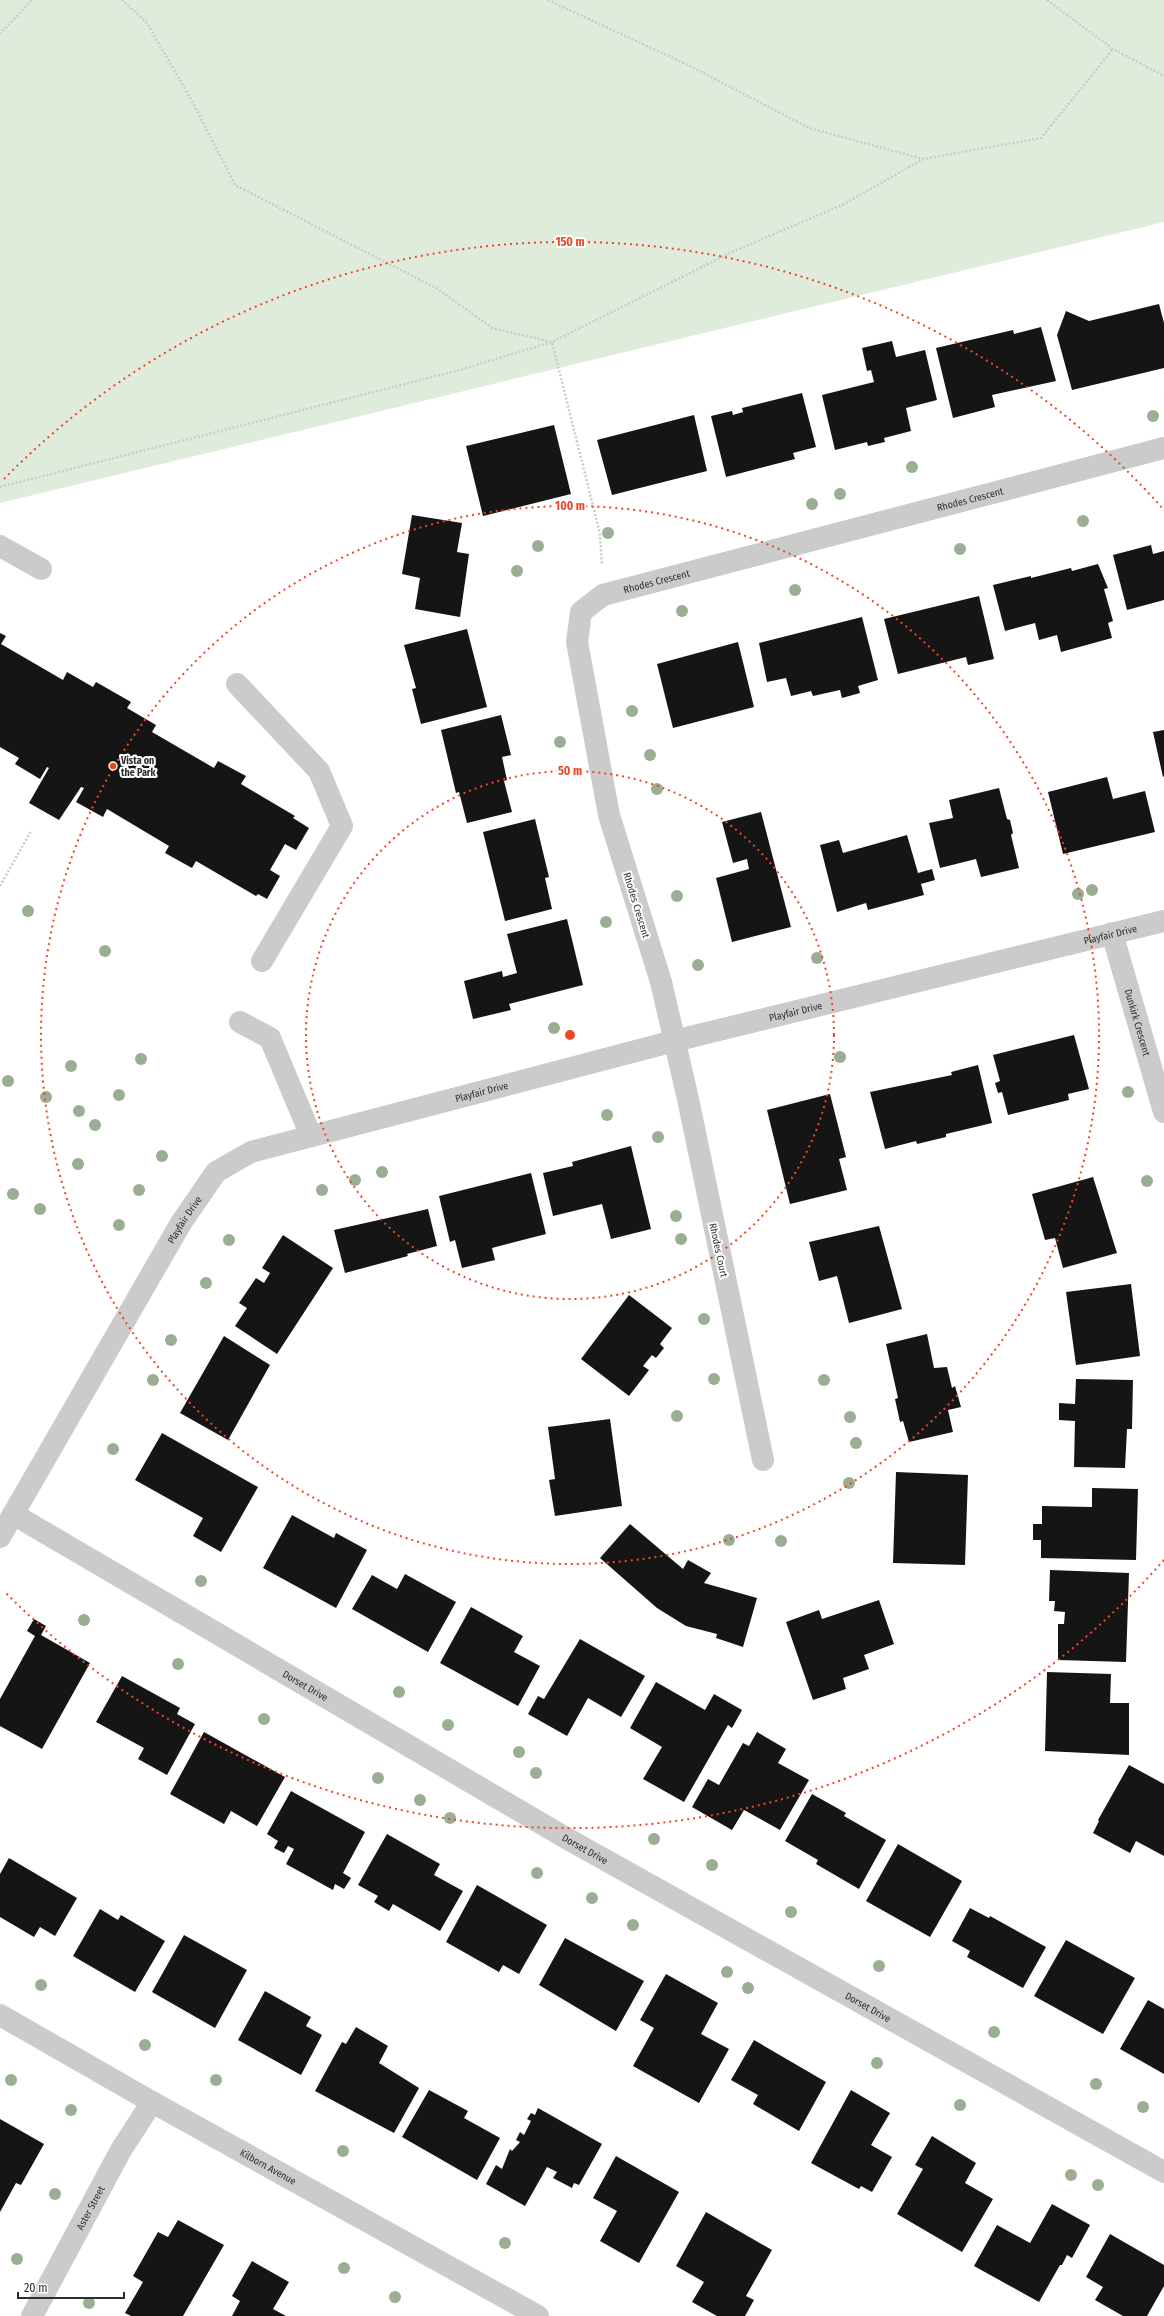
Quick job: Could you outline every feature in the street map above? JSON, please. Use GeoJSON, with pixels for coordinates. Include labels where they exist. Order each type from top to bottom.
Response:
{"type":"FeatureCollection","features":[{"type":"Feature","properties":{"kind":"street","name":"Rhodes Crescent"},"geometry":{"type":"LineString","coordinates":[[674,1041],[661,982],[609,815],[577,642],[581,612],[603,595],[1164,448]]}},
{"type":"Feature","properties":{"kind":"street"},"geometry":{"type":"LineString","coordinates":[[0,546],[41,569]]}},
{"type":"Feature","properties":{"kind":"street"},"geometry":{"type":"LineString","coordinates":[[236,684],[319,771],[342,826],[262,961]]}},
{"type":"Feature","properties":{"kind":"street","name":"Playfair Drive"},"geometry":{"type":"LineString","coordinates":[[0,1537],[180,1223],[216,1172],[251,1152],[674,1041],[1164,921]]}},
{"type":"Feature","properties":{"kind":"street","name":"Dunkirk Crescent"},"geometry":{"type":"LineString","coordinates":[[1112,933],[1164,1112]]}},
{"type":"Feature","properties":{"kind":"street"},"geometry":{"type":"LineString","coordinates":[[240,1022],[270,1038],[311,1136]]}},
{"type":"Feature","properties":{"kind":"street","name":"Rhodes Court"},"geometry":{"type":"LineString","coordinates":[[674,1041],[763,1460]]}},
{"type":"Feature","properties":{"kind":"street","name":"Dorset Drive"},"geometry":{"type":"LineString","coordinates":[[13,1514],[566,1838],[1164,2172]]}},
{"type":"Feature","properties":{"kind":"street","name":"Kilborn Avenue"},"geometry":{"type":"LineString","coordinates":[[0,2015],[152,2102],[538,2316]]}},
{"type":"Feature","properties":{"kind":"street","name":"Aster Street"},"geometry":{"type":"LineString","coordinates":[[32,2316],[121,2150],[152,2102]]}},
{"type":"Feature","properties":{"kind":"path"},"geometry":{"type":"LineString","coordinates":[[0,34],[32,0]]}},
{"type":"Feature","properties":{"kind":"path"},"geometry":{"type":"LineString","coordinates":[[122,0],[146,23],[193,103],[235,185],[436,288],[492,328],[552,342]]}},
{"type":"Feature","properties":{"kind":"path"},"geometry":{"type":"LineString","coordinates":[[548,0],[690,66],[809,128],[923,159]]}},
{"type":"Feature","properties":{"kind":"path"},"geometry":{"type":"LineString","coordinates":[[1047,0],[1113,49],[1164,76]]}},
{"type":"Feature","properties":{"kind":"path"},"geometry":{"type":"LineString","coordinates":[[0,487],[456,371],[552,342],[732,252],[842,204],[923,159],[1040,138],[1113,49]]}},
{"type":"Feature","properties":{"kind":"path"},"geometry":{"type":"LineString","coordinates":[[552,342],[600,534],[603,595]]}},
{"type":"Feature","properties":{"kind":"path"},"geometry":{"type":"LineString","coordinates":[[0,886],[31,830]]}},
{"type":"Feature","properties":{"kind":"green space"},"geometry":{"type":"Polygon","coordinates":[[[0,0],[1164,0],[1164,222],[0,503],[0,0]]]}},
{"type":"Feature","properties":{"kind":"building"},"geometry":{"type":"Polygon","coordinates":[[[1159,304],[1164,323],[1164,368],[1072,390],[1057,335],[1066,311],[1089,321],[1159,304]]]}},
{"type":"Feature","properties":{"kind":"building"},"geometry":{"type":"Polygon","coordinates":[[[1041,327],[1056,381],[992,395],[995,407],[953,418],[936,348],[1013,330],[1014,334],[1041,327]]]}},
{"type":"Feature","properties":{"kind":"building"},"geometry":{"type":"Polygon","coordinates":[[[892,341],[896,357],[925,350],[937,400],[906,408],[911,431],[884,438],[885,442],[868,446],[867,442],[835,450],[822,395],[874,382],[871,370],[867,371],[862,348],[892,341]]]}},
{"type":"Feature","properties":{"kind":"building"},"geometry":{"type":"Polygon","coordinates":[[[802,393],[816,447],[793,453],[795,459],[726,477],[711,416],[732,411],[733,415],[743,412],[742,408],[802,393]]]}},
{"type":"Feature","properties":{"kind":"building"},"geometry":{"type":"Polygon","coordinates":[[[694,415],[707,471],[612,495],[597,440],[694,415]]]}},
{"type":"Feature","properties":{"kind":"building"},"geometry":{"type":"Polygon","coordinates":[[[554,425],[571,494],[483,516],[466,446],[554,425]]]}},
{"type":"Feature","properties":{"kind":"building"},"geometry":{"type":"Polygon","coordinates":[[[412,515],[462,523],[457,552],[469,554],[460,617],[415,609],[420,578],[402,574],[412,515]]]}},
{"type":"Feature","properties":{"kind":"building"},"geometry":{"type":"Polygon","coordinates":[[[1151,545],[1153,554],[1164,551],[1164,600],[1127,610],[1113,555],[1151,545]]]}},
{"type":"Feature","properties":{"kind":"building"},"geometry":{"type":"Polygon","coordinates":[[[1098,564],[1108,588],[1104,589],[1113,621],[1108,623],[1112,638],[1061,652],[1057,635],[1039,640],[1035,623],[1005,631],[993,585],[1031,576],[1031,578],[1071,568],[1072,571],[1098,564]]]}},
{"type":"Feature","properties":{"kind":"building"},"geometry":{"type":"Polygon","coordinates":[[[979,596],[994,659],[968,665],[966,657],[898,674],[884,619],[979,596]]]}},
{"type":"Feature","properties":{"kind":"building"},"geometry":{"type":"Polygon","coordinates":[[[862,617],[878,680],[858,686],[860,693],[842,698],[840,690],[813,696],[811,691],[791,696],[786,678],[767,682],[759,643],[862,617]]]}},
{"type":"Feature","properties":{"kind":"building"},"geometry":{"type":"Polygon","coordinates":[[[467,629],[487,707],[421,724],[412,689],[416,688],[404,645],[467,629]]]}},
{"type":"Feature","properties":{"kind":"building","name":"Vista on the Park"},"geometry":{"type":"Polygon","coordinates":[[[0,633],[6,636],[1,644],[63,680],[67,672],[93,687],[96,682],[131,702],[127,708],[156,725],[152,732],[214,768],[218,761],[246,776],[241,784],[295,816],[293,818],[309,828],[296,850],[285,844],[270,870],[280,876],[267,899],[258,894],[256,896],[196,861],[192,868],[165,853],[169,846],[107,809],[103,817],[76,802],[84,788],[81,787],[59,820],[29,803],[49,768],[47,767],[40,779],[15,764],[19,758],[0,747],[0,633]]]}},
{"type":"Feature","properties":{"kind":"building"},"geometry":{"type":"Polygon","coordinates":[[[738,642],[754,707],[673,728],[657,664],[738,642]]]}},
{"type":"Feature","properties":{"kind":"building"},"geometry":{"type":"Polygon","coordinates":[[[501,715],[511,755],[502,757],[507,780],[504,781],[512,812],[467,823],[459,792],[456,793],[441,730],[501,715]]]}},
{"type":"Feature","properties":{"kind":"building"},"geometry":{"type":"Polygon","coordinates":[[[1164,730],[1164,776],[1163,777],[1153,732],[1164,730]]]}},
{"type":"Feature","properties":{"kind":"building"},"geometry":{"type":"Polygon","coordinates":[[[1107,777],[1113,799],[1145,791],[1155,832],[1063,854],[1048,792],[1107,777]]]}},
{"type":"Feature","properties":{"kind":"building"},"geometry":{"type":"Polygon","coordinates":[[[999,788],[1007,819],[1010,820],[1013,833],[1011,835],[1019,868],[981,877],[976,859],[940,868],[929,823],[953,818],[949,800],[999,788]]]}},
{"type":"Feature","properties":{"kind":"building"},"geometry":{"type":"Polygon","coordinates":[[[761,812],[791,927],[732,942],[716,878],[749,869],[747,859],[733,863],[722,822],[761,812]]]}},
{"type":"Feature","properties":{"kind":"building"},"geometry":{"type":"Polygon","coordinates":[[[535,819],[549,877],[545,878],[552,909],[505,921],[483,832],[535,819]]]}},
{"type":"Feature","properties":{"kind":"building"},"geometry":{"type":"Polygon","coordinates":[[[907,835],[918,873],[932,869],[935,880],[921,884],[924,895],[868,910],[866,903],[837,912],[820,845],[839,840],[843,853],[907,835]]]}},
{"type":"Feature","properties":{"kind":"building"},"geometry":{"type":"Polygon","coordinates":[[[567,919],[583,985],[509,1004],[511,1010],[473,1019],[464,981],[502,971],[503,977],[517,973],[507,934],[567,919]]]}},
{"type":"Feature","properties":{"kind":"building"},"geometry":{"type":"Polygon","coordinates":[[[1074,1035],[1089,1089],[1068,1094],[1069,1100],[1008,1115],[1002,1092],[998,1093],[995,1083],[1000,1081],[993,1055],[1074,1035]]]}},
{"type":"Feature","properties":{"kind":"building"},"geometry":{"type":"Polygon","coordinates":[[[978,1065],[992,1123],[946,1134],[946,1137],[917,1144],[916,1141],[885,1149],[870,1092],[952,1075],[951,1072],[978,1065]]]}},
{"type":"Feature","properties":{"kind":"building"},"geometry":{"type":"Polygon","coordinates":[[[830,1094],[846,1157],[839,1159],[847,1190],[790,1204],[767,1110],[830,1094]]]}},
{"type":"Feature","properties":{"kind":"building"},"geometry":{"type":"Polygon","coordinates":[[[631,1146],[651,1229],[611,1239],[602,1204],[553,1216],[543,1173],[573,1166],[572,1162],[631,1146]]]}},
{"type":"Feature","properties":{"kind":"building"},"geometry":{"type":"Polygon","coordinates":[[[531,1173],[546,1234],[492,1248],[495,1260],[462,1268],[455,1240],[450,1242],[439,1196],[531,1173]]]}},
{"type":"Feature","properties":{"kind":"building"},"geometry":{"type":"Polygon","coordinates":[[[1093,1177],[1117,1253],[1063,1268],[1055,1238],[1045,1240],[1032,1194],[1093,1177]]]}},
{"type":"Feature","properties":{"kind":"building"},"geometry":{"type":"Polygon","coordinates":[[[428,1209],[437,1246],[407,1254],[408,1256],[345,1273],[334,1230],[428,1209]]]}},
{"type":"Feature","properties":{"kind":"building"},"geometry":{"type":"Polygon","coordinates":[[[879,1226],[902,1309],[849,1323],[837,1276],[819,1281],[809,1242],[879,1226]]]}},
{"type":"Feature","properties":{"kind":"building"},"geometry":{"type":"Polygon","coordinates":[[[283,1235],[333,1268],[277,1354],[235,1326],[247,1308],[239,1303],[256,1278],[264,1283],[270,1273],[262,1268],[283,1235]]]}},
{"type":"Feature","properties":{"kind":"building"},"geometry":{"type":"Polygon","coordinates":[[[1131,1284],[1140,1356],[1076,1365],[1066,1292],[1131,1284]]]}},
{"type":"Feature","properties":{"kind":"building"},"geometry":{"type":"Polygon","coordinates":[[[629,1295],[672,1328],[660,1344],[664,1348],[656,1358],[652,1355],[643,1366],[649,1370],[629,1396],[581,1359],[629,1295]]]}},
{"type":"Feature","properties":{"kind":"building"},"geometry":{"type":"Polygon","coordinates":[[[927,1334],[934,1368],[947,1367],[952,1388],[955,1386],[961,1407],[948,1410],[953,1432],[909,1442],[903,1421],[900,1422],[895,1399],[898,1398],[886,1344],[927,1334]]]}},
{"type":"Feature","properties":{"kind":"building"},"geometry":{"type":"Polygon","coordinates":[[[224,1336],[270,1365],[228,1440],[180,1413],[224,1336]]]}},
{"type":"Feature","properties":{"kind":"building"},"geometry":{"type":"Polygon","coordinates":[[[1076,1379],[1133,1380],[1132,1429],[1127,1429],[1125,1468],[1074,1467],[1075,1421],[1059,1420],[1059,1403],[1075,1404],[1076,1379]]]}},
{"type":"Feature","properties":{"kind":"building"},"geometry":{"type":"Polygon","coordinates":[[[610,1419],[622,1506],[555,1516],[549,1480],[555,1479],[548,1427],[610,1419]]]}},
{"type":"Feature","properties":{"kind":"building"},"geometry":{"type":"Polygon","coordinates":[[[162,1433],[258,1487],[221,1552],[193,1536],[203,1518],[135,1480],[162,1433]]]}},
{"type":"Feature","properties":{"kind":"building"},"geometry":{"type":"Polygon","coordinates":[[[896,1472],[968,1475],[965,1565],[893,1563],[896,1472]]]}},
{"type":"Feature","properties":{"kind":"building"},"geometry":{"type":"Polygon","coordinates":[[[1092,1488],[1138,1489],[1136,1560],[1041,1558],[1041,1540],[1033,1540],[1033,1524],[1042,1524],[1042,1506],[1092,1507],[1092,1488]]]}},
{"type":"Feature","properties":{"kind":"building"},"geometry":{"type":"Polygon","coordinates":[[[292,1515],[334,1538],[336,1533],[367,1550],[336,1608],[263,1568],[292,1515]]]}},
{"type":"Feature","properties":{"kind":"building"},"geometry":{"type":"Polygon","coordinates":[[[630,1524],[683,1569],[688,1560],[711,1573],[704,1583],[757,1598],[743,1647],[716,1638],[717,1634],[686,1626],[657,1608],[600,1558],[630,1524]]]}},
{"type":"Feature","properties":{"kind":"building"},"geometry":{"type":"Polygon","coordinates":[[[1050,1570],[1129,1573],[1126,1662],[1058,1660],[1058,1624],[1064,1624],[1065,1612],[1054,1611],[1055,1601],[1049,1601],[1050,1570]]]}},
{"type":"Feature","properties":{"kind":"building"},"geometry":{"type":"Polygon","coordinates":[[[405,1574],[456,1602],[428,1652],[352,1609],[372,1575],[397,1589],[405,1574]]]}},
{"type":"Feature","properties":{"kind":"building"},"geometry":{"type":"Polygon","coordinates":[[[879,1600],[894,1644],[864,1655],[869,1669],[843,1678],[846,1689],[813,1700],[786,1622],[819,1610],[822,1619],[879,1600]]]}},
{"type":"Feature","properties":{"kind":"building"},"geometry":{"type":"Polygon","coordinates":[[[471,1607],[523,1636],[514,1652],[540,1666],[518,1706],[440,1663],[471,1607]]]}},
{"type":"Feature","properties":{"kind":"building"},"geometry":{"type":"Polygon","coordinates":[[[34,1619],[46,1626],[41,1635],[90,1663],[42,1749],[0,1726],[0,1699],[35,1636],[27,1631],[34,1619]]]}},
{"type":"Feature","properties":{"kind":"building"},"geometry":{"type":"Polygon","coordinates":[[[580,1639],[645,1676],[621,1717],[588,1698],[567,1736],[528,1714],[538,1696],[544,1699],[580,1639]]]}},
{"type":"Feature","properties":{"kind":"building"},"geometry":{"type":"Polygon","coordinates":[[[1047,1672],[1111,1674],[1110,1703],[1129,1703],[1129,1755],[1045,1751],[1047,1672]]]}},
{"type":"Feature","properties":{"kind":"building"},"geometry":{"type":"Polygon","coordinates":[[[122,1676],[180,1708],[177,1714],[195,1724],[167,1775],[138,1759],[144,1748],[96,1722],[122,1676]]]}},
{"type":"Feature","properties":{"kind":"building"},"geometry":{"type":"Polygon","coordinates":[[[656,1682],[705,1710],[714,1694],[742,1710],[732,1728],[728,1725],[684,1802],[643,1779],[662,1747],[630,1728],[656,1682]]]}},
{"type":"Feature","properties":{"kind":"building"},"geometry":{"type":"Polygon","coordinates":[[[204,1732],[285,1777],[257,1826],[231,1811],[224,1824],[170,1794],[204,1732]]]}},
{"type":"Feature","properties":{"kind":"building"},"geometry":{"type":"Polygon","coordinates":[[[757,1732],[786,1749],[778,1763],[809,1780],[780,1830],[744,1810],[732,1830],[692,1807],[708,1779],[719,1785],[743,1743],[749,1746],[757,1732]]]}},
{"type":"Feature","properties":{"kind":"building"},"geometry":{"type":"Polygon","coordinates":[[[1129,1765],[1164,1784],[1164,1856],[1136,1841],[1130,1853],[1093,1833],[1099,1821],[1098,1820],[1129,1765]]]}},
{"type":"Feature","properties":{"kind":"building"},"geometry":{"type":"Polygon","coordinates":[[[291,1791],[365,1832],[343,1873],[351,1878],[344,1889],[335,1884],[333,1890],[286,1864],[294,1849],[288,1846],[284,1853],[274,1848],[278,1841],[267,1834],[291,1791]]]}},
{"type":"Feature","properties":{"kind":"building"},"geometry":{"type":"Polygon","coordinates":[[[812,1794],[846,1813],[844,1816],[886,1840],[859,1889],[816,1864],[818,1860],[785,1841],[812,1794]]]}},
{"type":"Feature","properties":{"kind":"building"},"geometry":{"type":"Polygon","coordinates":[[[387,1834],[440,1864],[434,1875],[463,1891],[440,1931],[393,1904],[389,1911],[374,1902],[378,1896],[358,1885],[387,1834]]]}},
{"type":"Feature","properties":{"kind":"building"},"geometry":{"type":"Polygon","coordinates":[[[898,1844],[962,1881],[930,1937],[866,1901],[898,1844]]]}},
{"type":"Feature","properties":{"kind":"building"},"geometry":{"type":"Polygon","coordinates":[[[9,1858],[77,1898],[55,1936],[40,1927],[34,1937],[0,1917],[0,1874],[9,1858]]]}},
{"type":"Feature","properties":{"kind":"building"},"geometry":{"type":"Polygon","coordinates":[[[477,1885],[547,1925],[519,1974],[503,1965],[499,1972],[446,1942],[477,1885]]]}},
{"type":"Feature","properties":{"kind":"building"},"geometry":{"type":"Polygon","coordinates":[[[970,1908],[989,1918],[990,1916],[1046,1947],[1023,1988],[967,1957],[970,1951],[952,1941],[970,1908]]]}},
{"type":"Feature","properties":{"kind":"building"},"geometry":{"type":"Polygon","coordinates":[[[100,1909],[118,1920],[121,1915],[165,1941],[135,1992],[73,1956],[100,1909]]]}},
{"type":"Feature","properties":{"kind":"building"},"geometry":{"type":"Polygon","coordinates":[[[184,1935],[247,1970],[215,2028],[152,1992],[184,1935]]]}},
{"type":"Feature","properties":{"kind":"building"},"geometry":{"type":"Polygon","coordinates":[[[565,1938],[644,1981],[616,2031],[539,1985],[565,1938]]]}},
{"type":"Feature","properties":{"kind":"building"},"geometry":{"type":"Polygon","coordinates":[[[1066,1940],[1135,1978],[1103,2034],[1034,1996],[1066,1940]]]}},
{"type":"Feature","properties":{"kind":"building"},"geometry":{"type":"Polygon","coordinates":[[[666,1974],[718,2003],[701,2034],[729,2049],[699,2103],[633,2066],[654,2028],[640,2020],[666,1974]]]}},
{"type":"Feature","properties":{"kind":"building"},"geometry":{"type":"Polygon","coordinates":[[[265,1991],[311,2017],[306,2026],[322,2035],[301,2075],[238,2040],[265,1991]]]}},
{"type":"Feature","properties":{"kind":"building"},"geometry":{"type":"Polygon","coordinates":[[[1148,2000],[1164,2009],[1164,2074],[1120,2049],[1148,2000]]]}},
{"type":"Feature","properties":{"kind":"building"},"geometry":{"type":"Polygon","coordinates":[[[356,2027],[388,2046],[379,2063],[419,2088],[394,2133],[315,2091],[342,2042],[346,2044],[356,2027]]]}},
{"type":"Feature","properties":{"kind":"building"},"geometry":{"type":"Polygon","coordinates":[[[754,2040],[826,2082],[799,2131],[753,2104],[758,2095],[731,2080],[754,2040]]]}},
{"type":"Feature","properties":{"kind":"building"},"geometry":{"type":"Polygon","coordinates":[[[429,2090],[468,2111],[464,2118],[500,2138],[477,2180],[402,2137],[429,2090]]]}},
{"type":"Feature","properties":{"kind":"building"},"geometry":{"type":"Polygon","coordinates":[[[851,2090],[890,2113],[871,2145],[892,2157],[872,2192],[861,2186],[859,2189],[811,2163],[851,2090]]]}},
{"type":"Feature","properties":{"kind":"building"},"geometry":{"type":"Polygon","coordinates":[[[538,2108],[602,2144],[579,2185],[574,2183],[572,2188],[553,2178],[557,2172],[547,2167],[525,2206],[486,2184],[496,2165],[502,2169],[510,2149],[512,2151],[520,2142],[516,2140],[520,2132],[524,2135],[531,2121],[527,2119],[531,2113],[535,2115],[538,2108]]]}},
{"type":"Feature","properties":{"kind":"building"},"geometry":{"type":"Polygon","coordinates":[[[0,2119],[44,2144],[21,2185],[16,2183],[0,2212],[0,2119]]]}},
{"type":"Feature","properties":{"kind":"building"},"geometry":{"type":"Polygon","coordinates":[[[932,2136],[976,2163],[965,2183],[993,2199],[962,2252],[897,2214],[923,2169],[915,2165],[932,2136]]]}},
{"type":"Feature","properties":{"kind":"building"},"geometry":{"type":"Polygon","coordinates":[[[616,2156],[679,2192],[639,2263],[600,2241],[617,2211],[593,2198],[616,2156]]]}},
{"type":"Feature","properties":{"kind":"building"},"geometry":{"type":"Polygon","coordinates":[[[1052,2204],[1090,2225],[1072,2258],[1067,2255],[1039,2302],[974,2266],[997,2225],[1030,2243],[1052,2204]]]}},
{"type":"Feature","properties":{"kind":"building"},"geometry":{"type":"Polygon","coordinates":[[[706,2212],[772,2250],[746,2296],[754,2300],[745,2316],[717,2316],[692,2302],[704,2282],[676,2266],[706,2212]]]}},
{"type":"Feature","properties":{"kind":"building"},"geometry":{"type":"Polygon","coordinates":[[[178,2220],[224,2245],[183,2316],[131,2316],[125,2313],[143,2282],[133,2276],[158,2232],[168,2237],[178,2220]]]}},
{"type":"Feature","properties":{"kind":"building"},"geometry":{"type":"Polygon","coordinates":[[[1110,2234],[1164,2265],[1164,2286],[1147,2316],[1123,2316],[1095,2300],[1103,2287],[1086,2277],[1110,2234]]]}},
{"type":"Feature","properties":{"kind":"building"},"geometry":{"type":"Polygon","coordinates":[[[252,2261],[289,2282],[273,2309],[286,2316],[232,2316],[240,2301],[232,2296],[252,2261]]]}},
{"type":"Feature","properties":{"kind":"place","name":"Vista on the Park"},"geometry":{"type":"Point","coordinates":[113,766]}}]}
